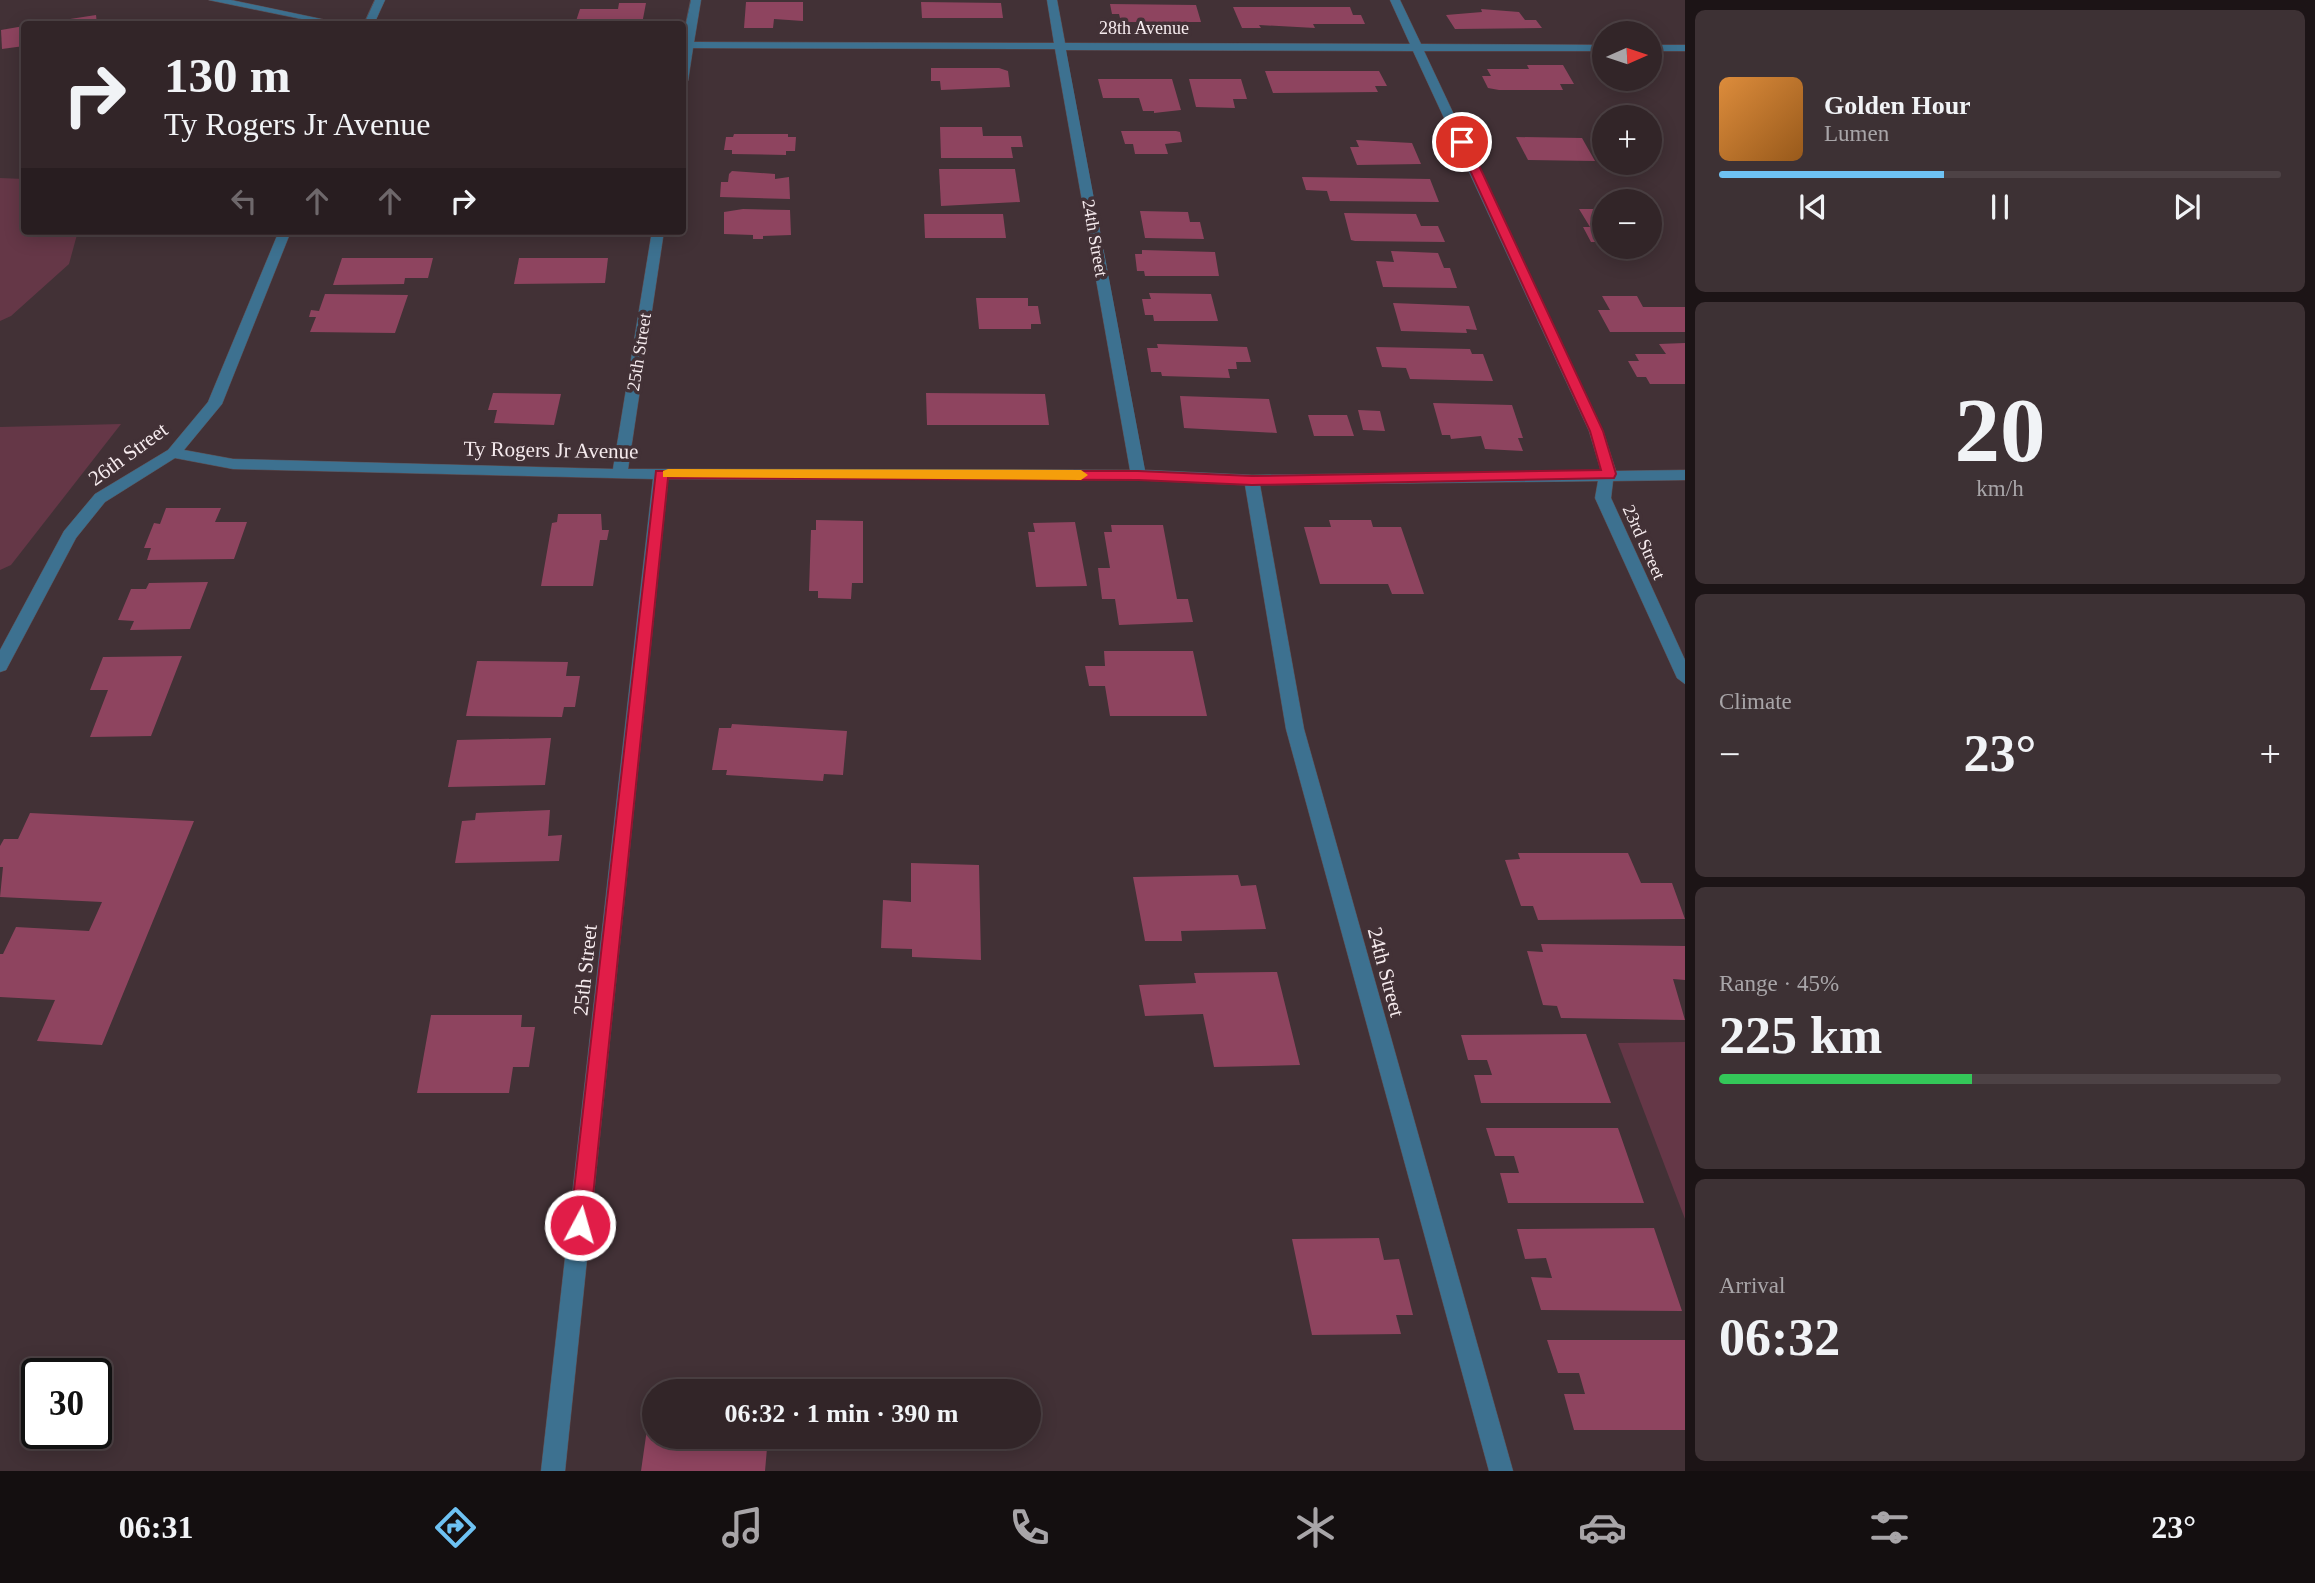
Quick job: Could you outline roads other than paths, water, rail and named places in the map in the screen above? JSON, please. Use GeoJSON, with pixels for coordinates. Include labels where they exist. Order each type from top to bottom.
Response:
{"type":"FeatureCollection","features":[{"type":"Feature","properties":{"kind":"street"},"geometry":{"type":"LineString","coordinates":[[214,0],[324,21]]}},
{"type":"Feature","properties":{"kind":"street"},"geometry":{"type":"LineString","coordinates":[[370,21],[380,0]]}},
{"type":"Feature","properties":{"kind":"street"},"geometry":{"type":"LineString","coordinates":[[686,41],[696,0]]}},
{"type":"Feature","properties":{"kind":"street","name":"24th Street"},"geometry":{"type":"LineString","coordinates":[[1052,0],[1138,475]]}},
{"type":"Feature","properties":{"kind":"street","name":"23rd Street"},"geometry":{"type":"LineString","coordinates":[[1395,0],[1596,431],[1609,474],[1604,485],[1603,498],[1685,678]]}},
{"type":"Feature","properties":{"kind":"street","name":"28th Avenue"},"geometry":{"type":"LineString","coordinates":[[686,45],[1592,48]]}},
{"type":"Feature","properties":{"kind":"street"},"geometry":{"type":"LineString","coordinates":[[1662,48],[1685,48]]}},
{"type":"Feature","properties":{"kind":"street","name":"26th Street"},"geometry":{"type":"LineString","coordinates":[[0,666],[70,535],[100,498],[173,453],[215,404],[283,235]]}},
{"type":"Feature","properties":{"kind":"street","name":"25th Street"},"geometry":{"type":"LineString","coordinates":[[620,474],[658,235]]}},
{"type":"Feature","properties":{"kind":"street","name":"Ty Rogers Jr Avenue"},"geometry":{"type":"LineString","coordinates":[[173,453],[233,464],[620,474],[1138,475],[1252,480],[1685,475]]}},
{"type":"Feature","properties":{"kind":"street","name":"25th Street"},"geometry":{"type":"LineString","coordinates":[[553,1471],[661,474]]}},
{"type":"Feature","properties":{"kind":"street","name":"24th Street"},"geometry":{"type":"LineString","coordinates":[[1252,480],[1295,729],[1501,1471]]}}]}
